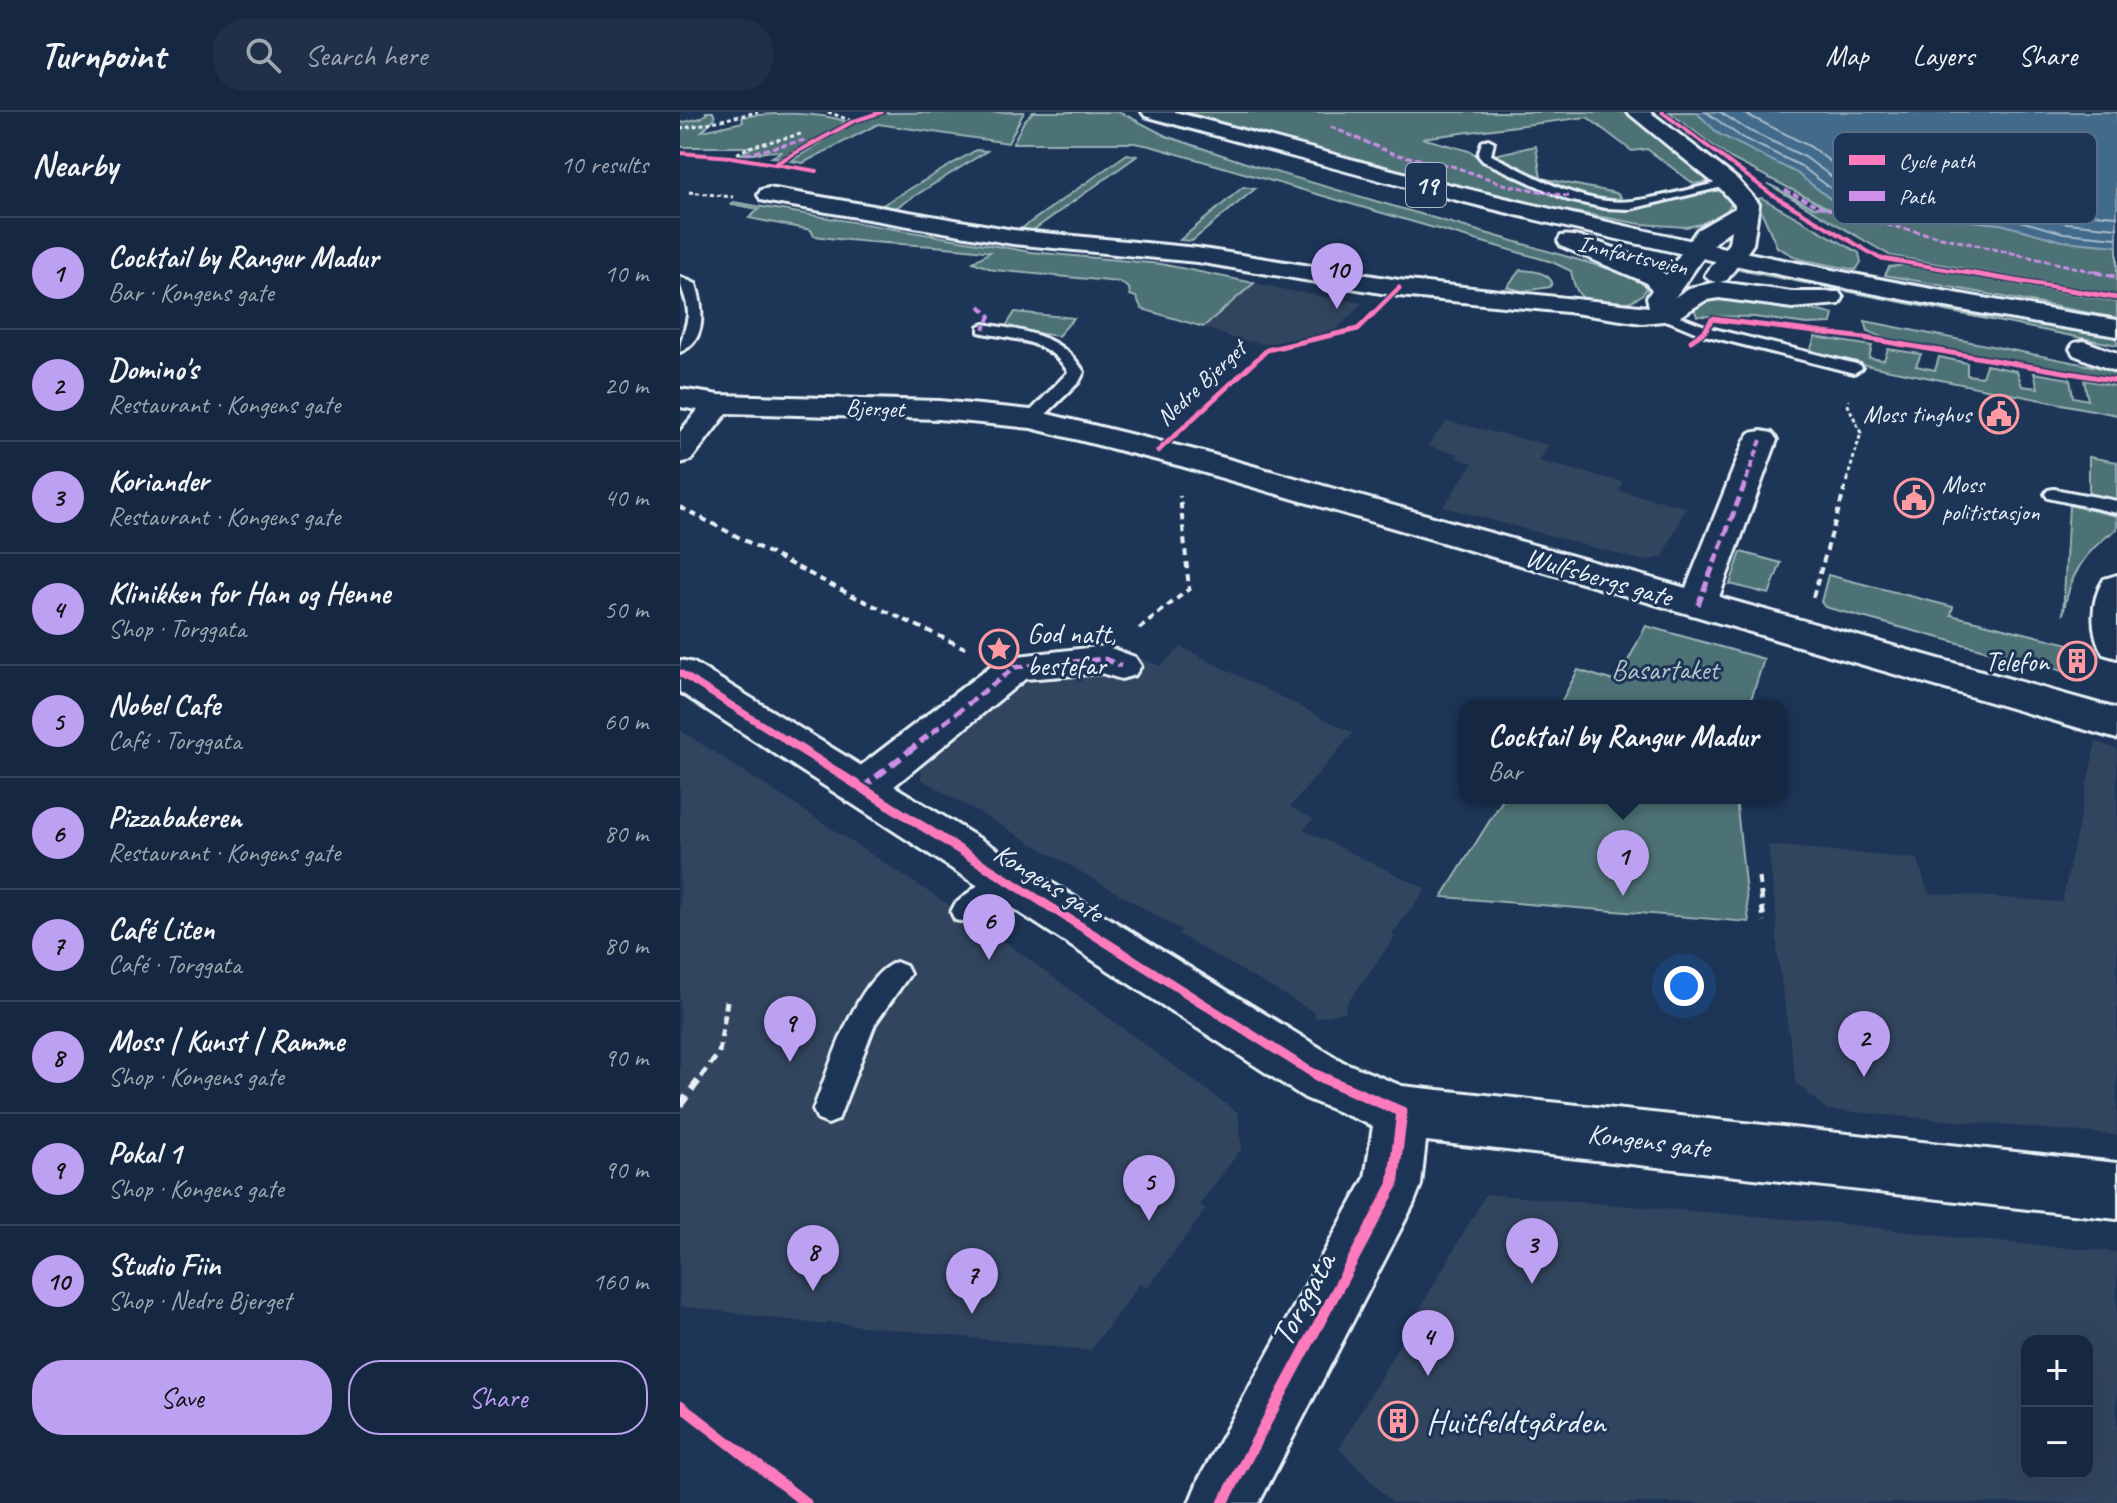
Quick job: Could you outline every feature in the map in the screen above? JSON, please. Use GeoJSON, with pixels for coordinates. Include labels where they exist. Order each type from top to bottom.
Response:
{"type":"FeatureCollection","features":[{"type":"Feature","properties":{"kind":"main road"},"geometry":{"type":"LineString","coordinates":[[1637,112],[1729,184],[1747,204],[1741,244],[1725,266]]}},
{"type":"Feature","properties":{"kind":"main road","name":"Innfartsveien"},"geometry":{"type":"LineString","coordinates":[[1156,113],[1217,140],[1333,177],[1570,241],[1690,258]]}},
{"type":"Feature","properties":{"kind":"main road","name":"Innfartsveien"},"geometry":{"type":"LineString","coordinates":[[1156,113],[1725,266],[2117,328]]}},
{"type":"Feature","properties":{"kind":"main road"},"geometry":{"type":"LineString","coordinates":[[769,195],[1013,237],[1197,255],[1399,288],[1567,304],[1657,306],[1719,290],[1792,300],[1830,298]]}},
{"type":"Feature","properties":{"kind":"main road"},"geometry":{"type":"LineString","coordinates":[[1657,306],[1690,258],[1718,227],[1747,211]]}},
{"type":"Feature","properties":{"kind":"main road"},"geometry":{"type":"LineString","coordinates":[[1570,241],[1645,271],[1657,306]]}},
{"type":"Feature","properties":{"kind":"main road","name":"Innfartsveien"},"geometry":{"type":"LineString","coordinates":[[1725,266],[1830,298],[2117,354]]}},
{"type":"Feature","properties":{"kind":"main road"},"geometry":{"type":"LineString","coordinates":[[2084,349],[2117,363]]}},
{"type":"Feature","properties":{"kind":"main road","name":"Bjerget"},"geometry":{"type":"LineString","coordinates":[[680,398],[719,404],[939,410],[1031,419],[1081,431]]}},
{"type":"Feature","properties":{"kind":"main road"},"geometry":{"type":"LineString","coordinates":[[680,453],[719,404]]}},
{"type":"Feature","properties":{"kind":"main road","name":"Wulfsbergs gate"},"geometry":{"type":"LineString","coordinates":[[1081,431],[1192,459],[2117,724]]}},
{"type":"Feature","properties":{"kind":"main road"},"geometry":{"type":"LineString","coordinates":[[1698,605],[1761,440]]}},
{"type":"Feature","properties":{"kind":"main road"},"geometry":{"type":"LineString","coordinates":[[2117,587],[2111,628],[2117,645]]}},
{"type":"Feature","properties":{"kind":"main road"},"geometry":{"type":"LineString","coordinates":[[861,789],[1015,667],[1105,659],[1126,651]]}},
{"type":"Feature","properties":{"kind":"main road","name":"Kongens gate"},"geometry":{"type":"LineString","coordinates":[[680,673],[1324,1080],[1402,1112],[2117,1191]]}},
{"type":"Feature","properties":{"kind":"main road","name":"Torggata"},"geometry":{"type":"LineString","coordinates":[[1223,1503],[1393,1185],[1402,1112]]}},
{"type":"Feature","properties":{"kind":"lane"},"geometry":{"type":"LineString","coordinates":[[1488,142],[1484,155],[1487,158],[1572,197],[1605,204],[1729,184]]}},
{"type":"Feature","properties":{"kind":"lane"},"geometry":{"type":"LineString","coordinates":[[680,281],[689,284],[697,310],[689,338],[680,347]]}},
{"type":"Feature","properties":{"kind":"lane"},"geometry":{"type":"LineString","coordinates":[[1657,306],[1705,331],[1854,368]]}},
{"type":"Feature","properties":{"kind":"lane"},"geometry":{"type":"LineString","coordinates":[[984,329],[1039,339],[1059,349],[1071,361],[1076,372],[1073,379],[1031,419]]}},
{"type":"Feature","properties":{"kind":"lane"},"geometry":{"type":"LineString","coordinates":[[2054,494],[2117,507]]}},
{"type":"Feature","properties":{"kind":"lane"},"geometry":{"type":"LineString","coordinates":[[964,912],[1003,879]]}},
{"type":"Feature","properties":{"kind":"lane"},"geometry":{"type":"LineString","coordinates":[[828,1110],[863,1017],[896,974]]}},
{"type":"Feature","properties":{"kind":"path"},"geometry":{"type":"LineString","coordinates":[[680,129],[758,112]]}},
{"type":"Feature","properties":{"kind":"path"},"geometry":{"type":"LineString","coordinates":[[828,112],[855,119]]}},
{"type":"Feature","properties":{"kind":"path"},"geometry":{"type":"LineString","coordinates":[[736,116],[743,122]]}},
{"type":"Feature","properties":{"kind":"path"},"geometry":{"type":"LineString","coordinates":[[840,129],[855,119]]}},
{"type":"Feature","properties":{"kind":"path"},"geometry":{"type":"LineString","coordinates":[[731,157],[755,145],[801,134]]}},
{"type":"Feature","properties":{"kind":"path"},"geometry":{"type":"LineString","coordinates":[[718,156],[745,159]]}},
{"type":"Feature","properties":{"kind":"path"},"geometry":{"type":"LineString","coordinates":[[689,192],[733,199]]}},
{"type":"Feature","properties":{"kind":"path"},"geometry":{"type":"LineString","coordinates":[[1809,609],[1861,433],[1848,405],[1851,395]]}},
{"type":"Feature","properties":{"kind":"path"},"geometry":{"type":"LineString","coordinates":[[1126,651],[1189,589],[1180,493]]}},
{"type":"Feature","properties":{"kind":"path"},"geometry":{"type":"LineString","coordinates":[[680,507],[851,595],[986,659],[1015,667]]}},
{"type":"Feature","properties":{"kind":"path"},"geometry":{"type":"LineString","coordinates":[[1757,861],[1764,922]]}},
{"type":"Feature","properties":{"kind":"path"},"geometry":{"type":"LineString","coordinates":[[680,1105],[719,1053],[727,1001]]}},
{"type":"Feature","properties":{"kind":"shaded area"},"geometry":{"type":"Polygon","coordinates":[[[1254,283],[1362,303],[1335,331],[1266,344],[1239,340],[1203,327],[1254,283]]]}},
{"type":"Feature","properties":{"kind":"shaded area"},"geometry":{"type":"Polygon","coordinates":[[[1447,421],[1549,445],[1539,461],[1623,482],[1619,491],[1686,507],[1663,557],[1644,561],[1443,507],[1473,463],[1456,458],[1459,454],[1427,446],[1447,421]]]}},
{"type":"Feature","properties":{"kind":"shaded area"},"geometry":{"type":"Polygon","coordinates":[[[1181,647],[1353,733],[1290,807],[1313,819],[1304,830],[1426,889],[1345,1006],[1346,1012],[1315,1018],[1314,1012],[1178,934],[1181,930],[921,779],[923,755],[1019,679],[1090,670],[1106,678],[1134,655],[1160,666],[1181,647]]]}},
{"type":"Feature","properties":{"kind":"shaded area"},"geometry":{"type":"Polygon","coordinates":[[[680,730],[955,909],[958,907],[1238,1113],[1242,1148],[1200,1204],[1206,1209],[1147,1289],[1140,1284],[1090,1351],[828,1322],[826,1325],[680,1306],[680,730]]]}},
{"type":"Feature","properties":{"kind":"shaded area"},"geometry":{"type":"Polygon","coordinates":[[[2096,742],[2117,749],[2117,1135],[1827,1110],[1796,1083],[1777,952],[1777,923],[1768,845],[1918,859],[1928,893],[2062,902],[2096,742]]]}},
{"type":"Feature","properties":{"kind":"shaded area"},"geometry":{"type":"Polygon","coordinates":[[[1486,1194],[1837,1223],[1966,1239],[2117,1252],[2117,1503],[1393,1503],[1339,1449],[1486,1194]]]}},
{"type":"Feature","properties":{"kind":"green space"},"geometry":{"type":"Polygon","coordinates":[[[705,112],[713,112],[715,118],[702,131],[743,122],[742,117],[767,114],[808,114],[845,121],[783,158],[772,157],[781,152],[776,151],[741,154],[753,147],[680,147],[680,123],[701,118],[705,112]]]}},
{"type":"Feature","properties":{"kind":"green space"},"geometry":{"type":"Polygon","coordinates":[[[1024,112],[1008,143],[878,124],[803,163],[791,161],[855,122],[884,113],[1024,112]]]}},
{"type":"Feature","properties":{"kind":"green space"},"geometry":{"type":"Polygon","coordinates":[[[1033,112],[1120,112],[1166,136],[1255,166],[1637,277],[1648,285],[1644,292],[1630,301],[1611,304],[1593,302],[1579,294],[1571,271],[1552,262],[1150,146],[1134,143],[1013,143],[1024,121],[1033,112]]]}},
{"type":"Feature","properties":{"kind":"green space"},"geometry":{"type":"Polygon","coordinates":[[[1184,112],[1627,112],[1711,181],[1694,184],[1647,149],[1632,151],[1587,117],[1422,138],[1469,151],[1526,182],[1571,201],[1609,210],[1653,206],[1696,193],[1719,190],[1728,192],[1733,201],[1725,213],[1701,224],[1686,227],[1641,224],[1520,202],[1334,156],[1184,112]]]}},
{"type":"Feature","properties":{"kind":"green space"},"geometry":{"type":"Polygon","coordinates":[[[1669,112],[1696,112],[1719,134],[1797,173],[1833,201],[1833,222],[1768,184],[1813,207],[1828,208],[1728,157],[1669,112]]]}},
{"type":"Feature","properties":{"kind":"green space"},"geometry":{"type":"Polygon","coordinates":[[[1536,146],[1541,178],[1616,193],[1621,197],[1617,201],[1571,191],[1517,170],[1493,155],[1536,146]]]}},
{"type":"Feature","properties":{"kind":"green space"},"geometry":{"type":"Polygon","coordinates":[[[976,150],[987,151],[892,210],[879,207],[976,150]]]}},
{"type":"Feature","properties":{"kind":"green space"},"geometry":{"type":"Polygon","coordinates":[[[1127,154],[1137,156],[1029,233],[1018,231],[1127,154]]]}},
{"type":"Feature","properties":{"kind":"green space"},"geometry":{"type":"Polygon","coordinates":[[[1243,187],[1255,189],[1192,241],[1180,240],[1243,187]]]}},
{"type":"Feature","properties":{"kind":"green space"},"geometry":{"type":"Polygon","coordinates":[[[1762,198],[1859,253],[1861,262],[1856,270],[1799,259],[1777,247],[1756,199],[1762,198]]]}},
{"type":"Feature","properties":{"kind":"green space"},"geometry":{"type":"Polygon","coordinates":[[[731,204],[1031,252],[1161,264],[1254,283],[1203,327],[1142,309],[1136,297],[1130,295],[1129,288],[1119,282],[994,270],[973,262],[990,252],[814,236],[811,230],[749,218],[759,209],[731,204]]]}},
{"type":"Feature","properties":{"kind":"green space"},"geometry":{"type":"Polygon","coordinates":[[[1836,224],[2001,224],[2063,241],[2117,246],[2117,295],[1891,256],[1836,224]]]}},
{"type":"Feature","properties":{"kind":"green space"},"geometry":{"type":"Polygon","coordinates":[[[1905,265],[2117,302],[2117,318],[1885,275],[1889,267],[1905,265]]]}},
{"type":"Feature","properties":{"kind":"green space"},"geometry":{"type":"Polygon","coordinates":[[[1742,268],[1974,315],[2117,335],[2117,345],[1739,270],[1742,268]]]}},
{"type":"Feature","properties":{"kind":"green space"},"geometry":{"type":"Polygon","coordinates":[[[1520,270],[1546,276],[1552,282],[1550,287],[1522,291],[1507,287],[1520,270]]]}},
{"type":"Feature","properties":{"kind":"green space"},"geometry":{"type":"Polygon","coordinates":[[[1711,297],[1750,297],[1833,314],[1831,323],[1807,324],[1754,317],[1697,316],[1694,309],[1697,302],[1711,297]]]}},
{"type":"Feature","properties":{"kind":"green space"},"geometry":{"type":"Polygon","coordinates":[[[1015,312],[1074,318],[1058,336],[1009,329],[1006,326],[1015,312]]]}},
{"type":"Feature","properties":{"kind":"green space"},"geometry":{"type":"Polygon","coordinates":[[[1865,321],[2117,371],[2117,378],[1892,342],[1868,331],[1865,321]]]}},
{"type":"Feature","properties":{"kind":"green space"},"geometry":{"type":"Polygon","coordinates":[[[1815,337],[1872,346],[1869,358],[1884,360],[1888,349],[1921,354],[1916,366],[1935,370],[1939,357],[1967,363],[1967,375],[1982,377],[1986,365],[2017,371],[2022,386],[2038,388],[2034,373],[2070,379],[2073,397],[2088,400],[2084,380],[2117,386],[2117,415],[1809,354],[1815,337]]]}},
{"type":"Feature","properties":{"kind":"green space"},"geometry":{"type":"Polygon","coordinates":[[[2089,457],[2117,462],[2117,500],[2089,494],[2089,457]]]}},
{"type":"Feature","properties":{"kind":"green space"},"geometry":{"type":"Polygon","coordinates":[[[2069,505],[2117,516],[2117,529],[2095,546],[2080,566],[2069,588],[2063,615],[2069,505]]]}},
{"type":"Feature","properties":{"kind":"green space"},"geometry":{"type":"Polygon","coordinates":[[[1741,552],[1781,563],[1769,594],[1730,584],[1741,552]]]}},
{"type":"Feature","properties":{"kind":"green space"},"geometry":{"type":"Polygon","coordinates":[[[1828,575],[1953,607],[1951,615],[2069,644],[2072,669],[2063,671],[1825,607],[1821,602],[1828,575]]]}},
{"type":"Feature","properties":{"kind":"green space","name":"Basartaket"},"geometry":{"type":"Polygon","coordinates":[[[1646,626],[1764,659],[1751,700],[1562,700],[1578,670],[1617,682],[1646,626]]]}},
{"type":"Feature","properties":{"kind":"green space"},"geometry":{"type":"Polygon","coordinates":[[[1500,804],[1737,804],[1749,922],[1442,897],[1500,804]]]}},
{"type":"Feature","properties":{"kind":"water"},"geometry":{"type":"Polygon","coordinates":[[[1696,112],[2117,112],[2117,246],[2063,241],[2001,224],[2097,224],[2097,132],[1833,132],[1833,201],[1797,173],[1719,134],[1696,112]]]}},
{"type":"Feature","properties":{"kind":"marked path"},"geometry":{"type":"LineString","coordinates":[[1331,127],[1394,154],[1452,166],[1507,185],[1572,197]]}},
{"type":"Feature","properties":{"kind":"marked path"},"geometry":{"type":"LineString","coordinates":[[746,154],[805,140]]}},
{"type":"Feature","properties":{"kind":"marked path"},"geometry":{"type":"LineString","coordinates":[[1785,190],[1833,211]]}},
{"type":"Feature","properties":{"kind":"marked path"},"geometry":{"type":"LineString","coordinates":[[1884,224],[2117,277]]}},
{"type":"Feature","properties":{"kind":"marked path"},"geometry":{"type":"LineString","coordinates":[[980,306],[990,316],[984,329]]}},
{"type":"Feature","properties":{"kind":"marked path"},"geometry":{"type":"LineString","coordinates":[[1698,605],[1761,440]]}},
{"type":"Feature","properties":{"kind":"marked path"},"geometry":{"type":"LineString","coordinates":[[861,789],[1015,667],[1105,659],[1121,666]]}},
{"type":"Feature","properties":{"kind":"cycle path"},"geometry":{"type":"LineString","coordinates":[[775,164],[854,121],[882,112]]}},
{"type":"Feature","properties":{"kind":"cycle path"},"geometry":{"type":"LineString","coordinates":[[1662,112],[1771,194],[1879,258],[2117,298]]}},
{"type":"Feature","properties":{"kind":"cycle path"},"geometry":{"type":"LineString","coordinates":[[680,153],[731,157],[817,171]]}},
{"type":"Feature","properties":{"kind":"cycle path","name":"Nedre Bjerget"},"geometry":{"type":"LineString","coordinates":[[1158,451],[1267,350],[1358,329],[1399,288]]}},
{"type":"Feature","properties":{"kind":"cycle path"},"geometry":{"type":"LineString","coordinates":[[1691,341],[1705,331],[1712,319],[1864,338],[2117,381]]}},
{"type":"Feature","properties":{"kind":"cycle path"},"geometry":{"type":"LineString","coordinates":[[680,673],[1324,1080],[1402,1112],[1393,1185],[1223,1503]]}},
{"type":"Feature","properties":{"kind":"cycle path"},"geometry":{"type":"LineString","coordinates":[[680,1405],[806,1503]]}},
{"type":"Feature","properties":{"kind":"place","name":"Studio Fiin"},"geometry":{"type":"Point","coordinates":[1337,309]}},
{"type":"Feature","properties":{"kind":"place","name":"Moss tinghus"},"geometry":{"type":"Point","coordinates":[1999,414]}},
{"type":"Feature","properties":{"kind":"place","name":"Moss politistasjon"},"geometry":{"type":"Point","coordinates":[1914,498]}},
{"type":"Feature","properties":{"kind":"place","name":"God natt, bestefar"},"geometry":{"type":"Point","coordinates":[999,649]}},
{"type":"Feature","properties":{"kind":"place","name":"Telefon"},"geometry":{"type":"Point","coordinates":[2077,661]}},
{"type":"Feature","properties":{"kind":"place","name":"Cocktail by Rangur Madur"},"geometry":{"type":"Point","coordinates":[1623,896]}},
{"type":"Feature","properties":{"kind":"place","name":"Pizzabakeren"},"geometry":{"type":"Point","coordinates":[989,960]}},
{"type":"Feature","properties":{"kind":"place","name":"Pokal 1"},"geometry":{"type":"Point","coordinates":[790,1062]}},
{"type":"Feature","properties":{"kind":"place","name":"Domino's"},"geometry":{"type":"Point","coordinates":[1864,1077]}},
{"type":"Feature","properties":{"kind":"place","name":"Nobel Cafe"},"geometry":{"type":"Point","coordinates":[1149,1221]}},
{"type":"Feature","properties":{"kind":"place","name":"Koriander"},"geometry":{"type":"Point","coordinates":[1532,1284]}},
{"type":"Feature","properties":{"kind":"place","name":"Moss | Kunst | Ramme"},"geometry":{"type":"Point","coordinates":[813,1291]}},
{"type":"Feature","properties":{"kind":"place","name":"Café Liten"},"geometry":{"type":"Point","coordinates":[972,1314]}},
{"type":"Feature","properties":{"kind":"place","name":"Klinikken for Han og Henne"},"geometry":{"type":"Point","coordinates":[1428,1376]}},
{"type":"Feature","properties":{"kind":"place","name":"Huitfeldtgården"},"geometry":{"type":"Point","coordinates":[1398,1421]}}]}
